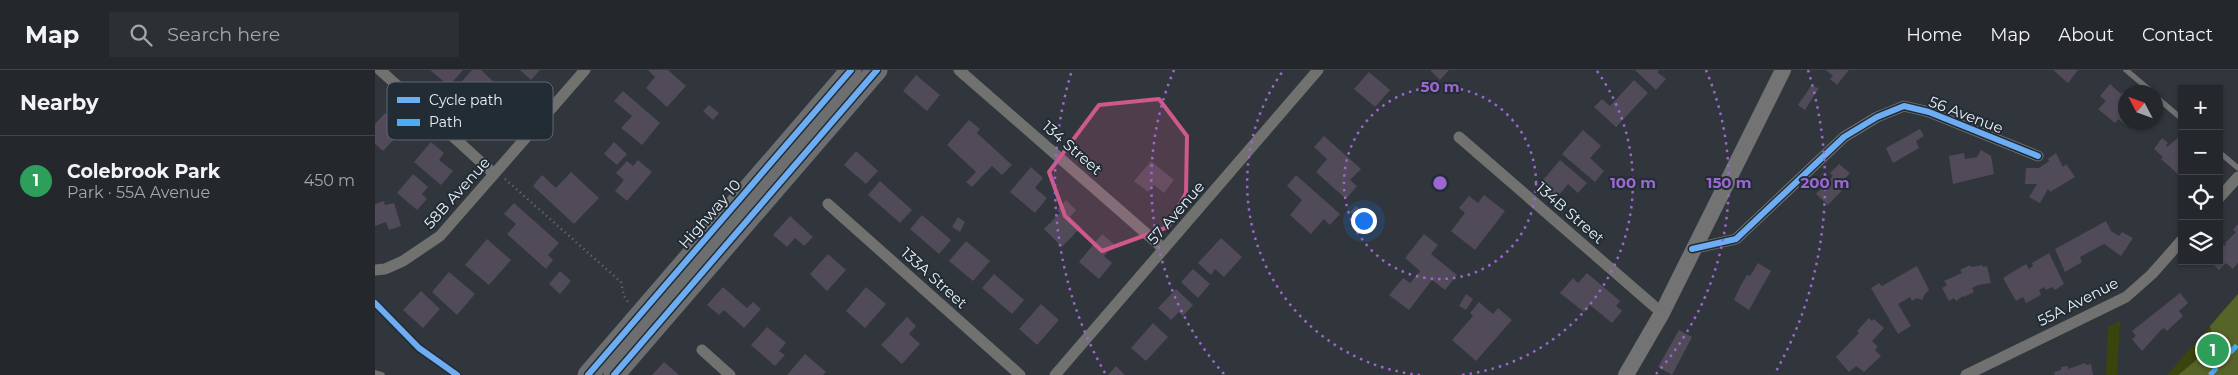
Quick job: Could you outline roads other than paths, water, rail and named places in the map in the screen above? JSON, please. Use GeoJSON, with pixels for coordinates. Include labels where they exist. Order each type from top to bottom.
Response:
{"type":"FeatureCollection","features":[{"type":"Feature","properties":{"kind":"highway","name":"Highway 10"},"geometry":{"type":"LineString","coordinates":[[587,375],[851,70]]}},
{"type":"Feature","properties":{"kind":"highway"},"geometry":{"type":"LineString","coordinates":[[614,375],[877,70]]}},
{"type":"Feature","properties":{"kind":"street"},"geometry":{"type":"LineString","coordinates":[[381,70],[394,82]]}},
{"type":"Feature","properties":{"kind":"street","name":"58B Avenue"},"geometry":{"type":"LineString","coordinates":[[553,109],[585,70]]}},
{"type":"Feature","properties":{"kind":"street","name":"134 Street"},"geometry":{"type":"LineString","coordinates":[[959,70],[1164,249]]}},
{"type":"Feature","properties":{"kind":"street","name":"57 Avenue"},"geometry":{"type":"LineString","coordinates":[[1055,375],[1318,70]]}},
{"type":"Feature","properties":{"kind":"street"},"geometry":{"type":"LineString","coordinates":[[1626,375],[1662,313],[1692,249],[1783,70]]}},
{"type":"Feature","properties":{"kind":"street","name":"56 Avenue"},"geometry":{"type":"LineString","coordinates":[[1692,249],[1736,239],[1844,137],[1877,117],[1904,106],[1929,112],[2038,156]]}},
{"type":"Feature","properties":{"kind":"street","name":"134B Street"},"geometry":{"type":"LineString","coordinates":[[1459,137],[1662,313]]}},
{"type":"Feature","properties":{"kind":"street"},"geometry":{"type":"LineString","coordinates":[[459,140],[498,175]]}},
{"type":"Feature","properties":{"kind":"street","name":"58B Avenue"},"geometry":{"type":"LineString","coordinates":[[375,270],[403,262],[431,244],[498,175],[527,140]]}},
{"type":"Feature","properties":{"kind":"street"},"geometry":{"type":"LineString","coordinates":[[2223,194],[2238,177]]}},
{"type":"Feature","properties":{"kind":"street","name":"133A Street"},"geometry":{"type":"LineString","coordinates":[[829,204],[1020,375]]}},
{"type":"Feature","properties":{"kind":"street","name":"55A Avenue"},"geometry":{"type":"LineString","coordinates":[[1972,374],[2125,297],[2152,274],[2178,245]]}},
{"type":"Feature","properties":{"kind":"street"},"geometry":{"type":"LineString","coordinates":[[702,350],[730,375]]}},
{"type":"Feature","properties":{"kind":"lane"},"geometry":{"type":"LineString","coordinates":[[2126,70],[2144,85]]}},
{"type":"Feature","properties":{"kind":"lane"},"geometry":{"type":"LineString","coordinates":[[2163,103],[2178,116]]}},
{"type":"Feature","properties":{"kind":"lane"},"geometry":{"type":"LineString","coordinates":[[2223,155],[2238,168]]}},
{"type":"Feature","properties":{"kind":"lane"},"geometry":{"type":"LineString","coordinates":[[375,373],[382,375]]}},
{"type":"Feature","properties":{"kind":"place","name":"Colebrook Park"},"geometry":{"type":"Point","coordinates":[2213,350]}}]}
